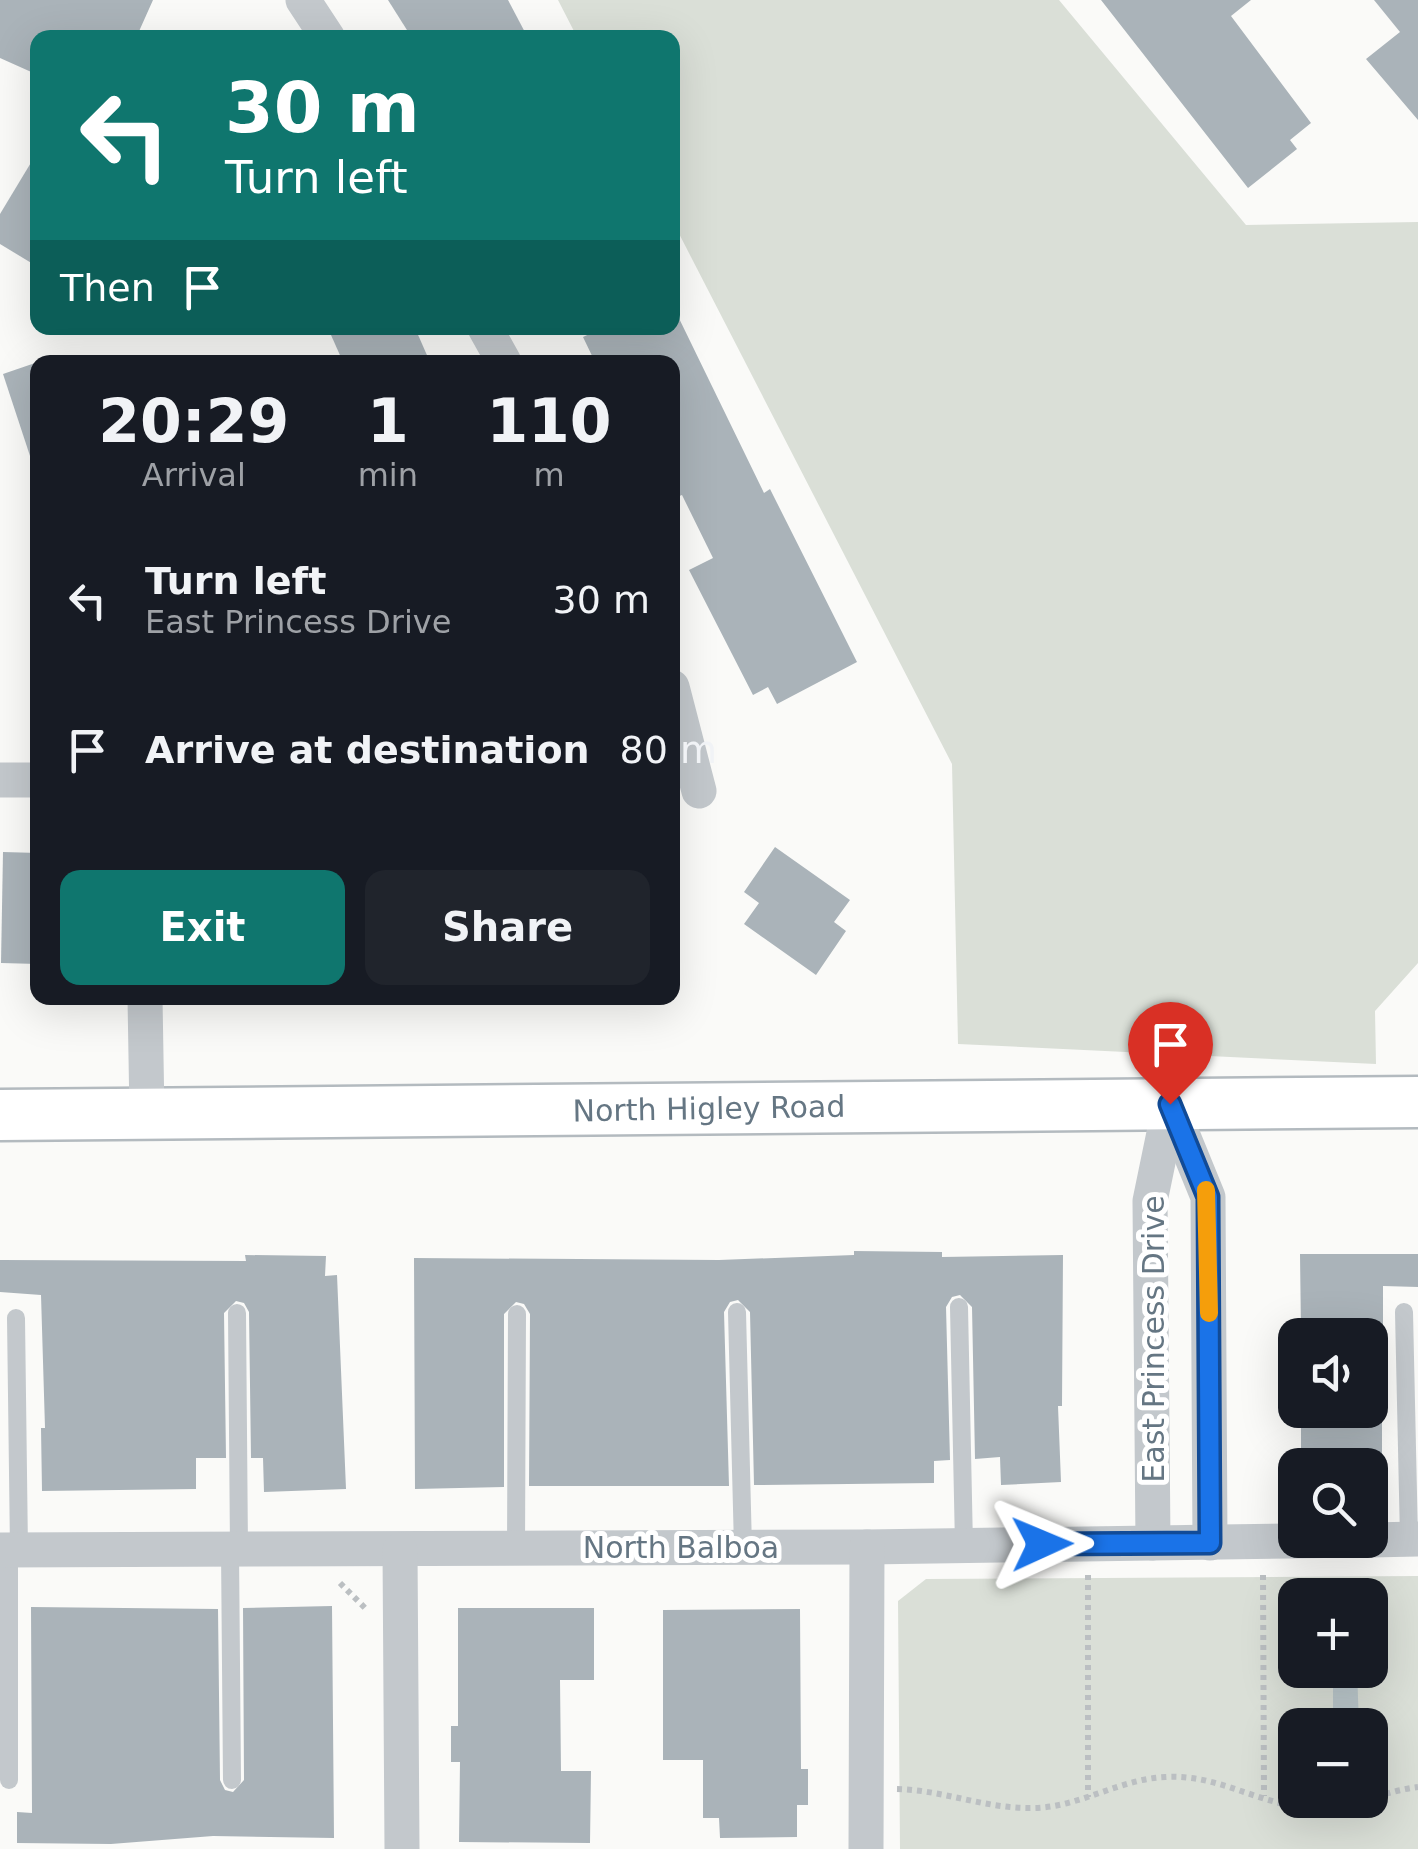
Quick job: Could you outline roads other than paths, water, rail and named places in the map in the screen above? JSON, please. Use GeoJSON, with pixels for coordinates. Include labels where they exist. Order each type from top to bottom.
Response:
{"type":"FeatureCollection","features":[{"type":"Feature","properties":{"kind":"main road","name":"North Higley Road"},"geometry":{"type":"LineString","coordinates":[[0,1115],[1418,1102]]}},
{"type":"Feature","properties":{"kind":"street"},"geometry":{"type":"LineString","coordinates":[[304,0],[323,30]]}},
{"type":"Feature","properties":{"kind":"street"},"geometry":{"type":"LineString","coordinates":[[680,719],[699,791]]}},
{"type":"Feature","properties":{"kind":"street"},"geometry":{"type":"LineString","coordinates":[[0,780],[30,780]]}},
{"type":"Feature","properties":{"kind":"street"},"geometry":{"type":"LineString","coordinates":[[145,1005],[147,1115]]}},
{"type":"Feature","properties":{"kind":"street","name":"East Princess Drive"},"geometry":{"type":"LineString","coordinates":[[1153,1543],[1150,1201],[1170,1104]]}},
{"type":"Feature","properties":{"kind":"street","name":"East Princess Drive"},"geometry":{"type":"LineString","coordinates":[[1170,1104],[1208,1197],[1210,1543]]}},
{"type":"Feature","properties":{"kind":"street"},"geometry":{"type":"LineString","coordinates":[[1388,1540],[1414,1539]]}},
{"type":"Feature","properties":{"kind":"street","name":"North Balboa"},"geometry":{"type":"LineString","coordinates":[[9,1550],[1278,1542]]}},
{"type":"Feature","properties":{"kind":"street"},"geometry":{"type":"LineString","coordinates":[[866,1849],[867,1547]]}},
{"type":"Feature","properties":{"kind":"street"},"geometry":{"type":"LineString","coordinates":[[400,1550],[402,1849]]}},
{"type":"Feature","properties":{"kind":"lane"},"geometry":{"type":"LineString","coordinates":[[960,1307],[964,1546]]}},
{"type":"Feature","properties":{"kind":"lane"},"geometry":{"type":"LineString","coordinates":[[738,1312],[743,1548]]}},
{"type":"Feature","properties":{"kind":"lane"},"geometry":{"type":"LineString","coordinates":[[1404,1312],[1414,1539]]}},
{"type":"Feature","properties":{"kind":"lane"},"geometry":{"type":"LineString","coordinates":[[232,1780],[237,1313]]}},
{"type":"Feature","properties":{"kind":"lane"},"geometry":{"type":"LineString","coordinates":[[516,1549],[517,1314]]}},
{"type":"Feature","properties":{"kind":"lane"},"geometry":{"type":"LineString","coordinates":[[9,1780],[9,1550],[16,1318]]}}]}
